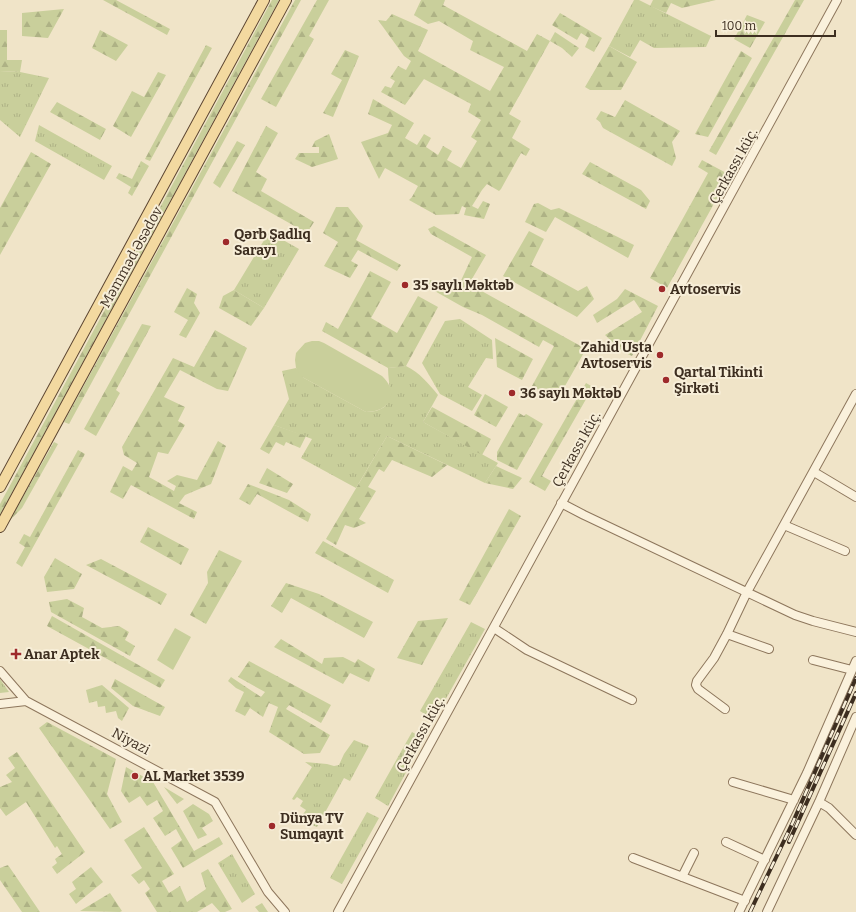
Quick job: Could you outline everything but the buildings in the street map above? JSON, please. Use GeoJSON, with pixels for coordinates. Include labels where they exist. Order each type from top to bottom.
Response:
{"type":"FeatureCollection","features":[{"type":"Feature","properties":{"kind":"main road","name":"Məmməd Əsədov"},"geometry":{"type":"LineString","coordinates":[[0,487],[264,0]]}},
{"type":"Feature","properties":{"kind":"main road","name":"Məmməd Əsədov"},"geometry":{"type":"LineString","coordinates":[[0,527],[286,0]]}},
{"type":"Feature","properties":{"kind":"street","name":"Çerkassı küç."},"geometry":{"type":"LineString","coordinates":[[338,912],[837,0]]}},
{"type":"Feature","properties":{"kind":"street"},"geometry":{"type":"LineString","coordinates":[[725,709],[698,689],[696,685],[697,681],[714,658],[747,592],[856,394]]}},
{"type":"Feature","properties":{"kind":"street"},"geometry":{"type":"LineString","coordinates":[[814,472],[856,497]]}},
{"type":"Feature","properties":{"kind":"street"},"geometry":{"type":"LineString","coordinates":[[561,503],[795,615],[813,622],[856,632]]}},
{"type":"Feature","properties":{"kind":"street"},"geometry":{"type":"LineString","coordinates":[[784,525],[845,551]]}},
{"type":"Feature","properties":{"kind":"street"},"geometry":{"type":"LineString","coordinates":[[494,628],[528,650],[632,700]]}},
{"type":"Feature","properties":{"kind":"street"},"geometry":{"type":"LineString","coordinates":[[727,634],[768,650]]}},
{"type":"Feature","properties":{"kind":"street"},"geometry":{"type":"LineString","coordinates":[[813,660],[852,670]]}},
{"type":"Feature","properties":{"kind":"street"},"geometry":{"type":"LineString","coordinates":[[739,912],[810,766],[856,661]]}},
{"type":"Feature","properties":{"kind":"street"},"geometry":{"type":"LineString","coordinates":[[0,671],[26,701]]}},
{"type":"Feature","properties":{"kind":"street"},"geometry":{"type":"LineString","coordinates":[[0,704],[26,701]]}},
{"type":"Feature","properties":{"kind":"street","name":"Niyazi"},"geometry":{"type":"LineString","coordinates":[[26,701],[215,802],[268,892],[285,912]]}},
{"type":"Feature","properties":{"kind":"street"},"geometry":{"type":"LineString","coordinates":[[767,912],[853,732],[856,717]]}},
{"type":"Feature","properties":{"kind":"street"},"geometry":{"type":"LineString","coordinates":[[733,782],[794,800]]}},
{"type":"Feature","properties":{"kind":"street"},"geometry":{"type":"LineString","coordinates":[[820,802],[829,808],[856,835]]}},
{"type":"Feature","properties":{"kind":"street"},"geometry":{"type":"LineString","coordinates":[[726,842],[765,860]]}},
{"type":"Feature","properties":{"kind":"street"},"geometry":{"type":"LineString","coordinates":[[682,877],[694,853]]}},
{"type":"Feature","properties":{"kind":"street"},"geometry":{"type":"LineString","coordinates":[[633,858],[745,901]]}},
{"type":"Feature","properties":{"kind":"green space"},"geometry":{"type":"Polygon","coordinates":[[[103,0],[116,0],[170,29],[167,35],[103,0]]]}},
{"type":"Feature","properties":{"kind":"green space"},"geometry":{"type":"Polygon","coordinates":[[[272,0],[279,0],[0,515],[0,504],[272,0]]]}},
{"type":"Feature","properties":{"kind":"green space"},"geometry":{"type":"Polygon","coordinates":[[[295,0],[301,0],[69,424],[64,422],[295,0]]]}},
{"type":"Feature","properties":{"kind":"green space"},"geometry":{"type":"Polygon","coordinates":[[[317,0],[329,0],[309,36],[314,39],[276,107],[261,99],[317,0]]]}},
{"type":"Feature","properties":{"kind":"green space"},"geometry":{"type":"Polygon","coordinates":[[[421,0],[445,0],[443,5],[527,51],[537,34],[550,41],[509,114],[521,121],[512,138],[530,149],[526,156],[521,153],[499,191],[487,184],[482,190],[472,206],[478,209],[483,201],[490,204],[484,219],[464,215],[466,208],[462,206],[459,214],[436,215],[409,200],[418,186],[385,168],[379,179],[361,142],[388,133],[392,125],[368,114],[373,99],[414,123],[405,138],[417,145],[424,134],[431,138],[426,147],[438,155],[443,146],[452,151],[447,160],[461,168],[477,141],[471,137],[481,120],[468,112],[471,104],[424,79],[405,105],[381,92],[385,86],[391,88],[395,81],[390,78],[398,66],[406,70],[411,61],[404,56],[378,20],[386,21],[392,14],[428,30],[418,51],[490,91],[504,67],[470,50],[473,41],[439,21],[428,24],[414,15],[421,0]]]}},
{"type":"Feature","properties":{"kind":"green space"},"geometry":{"type":"Polygon","coordinates":[[[634,0],[639,0],[711,36],[706,47],[654,48],[640,40],[630,57],[609,46],[634,0]]]}},
{"type":"Feature","properties":{"kind":"green space"},"geometry":{"type":"Polygon","coordinates":[[[653,0],[716,0],[682,8],[671,3],[666,13],[650,6],[653,0]]]}},
{"type":"Feature","properties":{"kind":"green space"},"geometry":{"type":"Polygon","coordinates":[[[795,0],[804,0],[716,155],[709,151],[795,0]]]}},
{"type":"Feature","properties":{"kind":"green space"},"geometry":{"type":"Polygon","coordinates":[[[64,9],[48,38],[22,36],[22,13],[64,9]]]}},
{"type":"Feature","properties":{"kind":"green space"},"geometry":{"type":"Polygon","coordinates":[[[560,13],[602,38],[594,52],[585,47],[589,38],[581,33],[577,40],[552,25],[560,13]]]}},
{"type":"Feature","properties":{"kind":"green space"},"geometry":{"type":"Polygon","coordinates":[[[747,15],[765,22],[750,48],[734,39],[747,15]]]}},
{"type":"Feature","properties":{"kind":"green space"},"geometry":{"type":"Polygon","coordinates":[[[0,30],[7,30],[7,60],[22,60],[20,72],[0,71],[0,30]]]}},
{"type":"Feature","properties":{"kind":"green space"},"geometry":{"type":"Polygon","coordinates":[[[100,30],[128,45],[116,61],[92,48],[100,30]]]}},
{"type":"Feature","properties":{"kind":"green space"},"geometry":{"type":"Polygon","coordinates":[[[555,32],[579,48],[572,57],[562,48],[550,41],[555,32]]]}},
{"type":"Feature","properties":{"kind":"green space"},"geometry":{"type":"Polygon","coordinates":[[[206,45],[212,48],[150,161],[145,159],[206,45]]]}},
{"type":"Feature","properties":{"kind":"green space"},"geometry":{"type":"Polygon","coordinates":[[[609,46],[637,62],[621,90],[590,90],[585,87],[609,46]]]}},
{"type":"Feature","properties":{"kind":"green space"},"geometry":{"type":"Polygon","coordinates":[[[345,50],[359,56],[333,117],[323,113],[342,80],[331,74],[345,50]]]}},
{"type":"Feature","properties":{"kind":"green space"},"geometry":{"type":"Polygon","coordinates":[[[741,51],[752,58],[708,137],[695,134],[741,51]]]}},
{"type":"Feature","properties":{"kind":"green space"},"geometry":{"type":"Polygon","coordinates":[[[0,71],[20,72],[49,78],[20,137],[0,120],[0,71]]]}},
{"type":"Feature","properties":{"kind":"green space"},"geometry":{"type":"Polygon","coordinates":[[[158,72],[166,75],[131,137],[113,126],[132,91],[144,97],[158,72]]]}},
{"type":"Feature","properties":{"kind":"green space"},"geometry":{"type":"Polygon","coordinates":[[[625,100],[680,131],[672,142],[676,158],[672,166],[603,128],[600,122],[596,119],[601,111],[615,117],[625,100]]]}},
{"type":"Feature","properties":{"kind":"green space"},"geometry":{"type":"Polygon","coordinates":[[[57,102],[106,129],[100,140],[50,112],[57,102]]]}},
{"type":"Feature","properties":{"kind":"green space"},"geometry":{"type":"Polygon","coordinates":[[[39,125],[112,166],[104,180],[35,141],[39,125]]]}},
{"type":"Feature","properties":{"kind":"green space"},"geometry":{"type":"Polygon","coordinates":[[[266,126],[278,133],[256,172],[267,179],[261,191],[314,222],[307,233],[232,191],[266,126]]]}},
{"type":"Feature","properties":{"kind":"green space"},"geometry":{"type":"Polygon","coordinates":[[[329,134],[338,159],[312,167],[295,159],[299,153],[319,153],[319,147],[312,147],[315,141],[329,134]]]}},
{"type":"Feature","properties":{"kind":"green space"},"geometry":{"type":"Polygon","coordinates":[[[237,141],[245,145],[220,188],[213,183],[237,141]]]}},
{"type":"Feature","properties":{"kind":"green space"},"geometry":{"type":"Polygon","coordinates":[[[31,152],[51,164],[0,255],[0,208],[31,152]]]}},
{"type":"Feature","properties":{"kind":"green space"},"geometry":{"type":"Polygon","coordinates":[[[702,160],[730,175],[667,288],[650,278],[708,173],[698,167],[702,160]]]}},
{"type":"Feature","properties":{"kind":"green space"},"geometry":{"type":"Polygon","coordinates":[[[141,161],[149,166],[132,196],[128,193],[131,187],[116,178],[119,173],[132,179],[141,161]]]}},
{"type":"Feature","properties":{"kind":"green space"},"geometry":{"type":"Polygon","coordinates":[[[590,162],[641,190],[650,201],[646,209],[582,174],[590,162]]]}},
{"type":"Feature","properties":{"kind":"green space"},"geometry":{"type":"Polygon","coordinates":[[[538,203],[551,210],[559,208],[634,245],[628,258],[555,217],[546,232],[525,222],[534,204],[538,203]]]}},
{"type":"Feature","properties":{"kind":"green space"},"geometry":{"type":"Polygon","coordinates":[[[336,207],[348,207],[363,226],[356,240],[401,265],[397,271],[358,250],[351,261],[358,265],[350,278],[324,266],[338,242],[323,233],[336,207]]]}},
{"type":"Feature","properties":{"kind":"green space"},"geometry":{"type":"Polygon","coordinates":[[[434,226],[486,255],[469,284],[586,349],[557,400],[532,386],[554,346],[543,340],[539,347],[424,285],[427,279],[457,289],[472,257],[431,234],[428,229],[434,226]]]}},
{"type":"Feature","properties":{"kind":"green space"},"geometry":{"type":"Polygon","coordinates":[[[529,231],[544,239],[531,265],[578,291],[587,286],[594,299],[577,317],[503,276],[529,231]]]}},
{"type":"Feature","properties":{"kind":"green space"},"geometry":{"type":"Polygon","coordinates":[[[269,232],[299,249],[264,308],[234,290],[269,232]]]}},
{"type":"Feature","properties":{"kind":"green space"},"geometry":{"type":"Polygon","coordinates":[[[370,271],[391,282],[371,318],[397,333],[418,296],[438,307],[406,366],[388,368],[322,331],[326,322],[338,329],[370,271]]]}},
{"type":"Feature","properties":{"kind":"green space"},"geometry":{"type":"Polygon","coordinates":[[[187,288],[197,294],[194,303],[200,313],[186,338],[179,335],[188,320],[174,312],[187,288]]]}},
{"type":"Feature","properties":{"kind":"green space"},"geometry":{"type":"Polygon","coordinates":[[[625,289],[658,306],[632,356],[623,352],[605,335],[642,312],[634,300],[597,323],[593,315],[617,299],[625,289]]]}},
{"type":"Feature","properties":{"kind":"green space"},"geometry":{"type":"Polygon","coordinates":[[[234,290],[264,308],[251,326],[219,308],[223,296],[234,290]]]}},
{"type":"Feature","properties":{"kind":"green space"},"geometry":{"type":"Polygon","coordinates":[[[460,319],[492,340],[493,359],[486,358],[468,387],[482,395],[472,411],[440,394],[422,363],[445,321],[460,319]]]}},
{"type":"Feature","properties":{"kind":"green space"},"geometry":{"type":"Polygon","coordinates":[[[142,324],[151,326],[116,390],[120,393],[96,436],[84,429],[142,324]]]}},
{"type":"Feature","properties":{"kind":"green space"},"geometry":{"type":"Polygon","coordinates":[[[215,330],[247,348],[228,391],[217,389],[180,370],[164,397],[185,407],[178,421],[185,425],[168,454],[158,452],[149,477],[174,491],[176,486],[167,481],[177,475],[197,480],[218,441],[226,446],[211,484],[185,495],[179,503],[197,512],[194,519],[131,485],[123,499],[110,492],[123,466],[132,471],[137,463],[124,455],[122,447],[173,358],[194,367],[215,330]]]}},
{"type":"Feature","properties":{"kind":"green space"},"geometry":{"type":"Polygon","coordinates":[[[495,338],[533,359],[522,380],[497,367],[495,338]]]}},
{"type":"Feature","properties":{"kind":"green space"},"geometry":{"type":"Polygon","coordinates":[[[312,341],[324,343],[382,376],[387,382],[391,395],[390,400],[386,405],[381,409],[366,412],[299,374],[296,368],[296,353],[305,343],[312,341]]]}},
{"type":"Feature","properties":{"kind":"green space"},"geometry":{"type":"Polygon","coordinates":[[[406,366],[420,375],[438,395],[423,422],[498,463],[485,483],[387,436],[356,488],[301,458],[312,439],[274,425],[289,399],[282,371],[296,368],[304,378],[366,412],[376,411],[383,408],[387,403],[390,391],[388,368],[406,366]]]}},
{"type":"Feature","properties":{"kind":"green space"},"geometry":{"type":"Polygon","coordinates":[[[586,383],[593,387],[542,476],[551,481],[545,491],[529,482],[586,383]]]}},
{"type":"Feature","properties":{"kind":"green space"},"geometry":{"type":"Polygon","coordinates":[[[485,394],[508,407],[496,427],[474,415],[485,394]]]}},
{"type":"Feature","properties":{"kind":"green space"},"geometry":{"type":"Polygon","coordinates":[[[432,407],[491,439],[482,455],[423,422],[432,407]]]}},
{"type":"Feature","properties":{"kind":"green space"},"geometry":{"type":"Polygon","coordinates":[[[519,413],[524,416],[526,414],[543,424],[517,470],[497,460],[497,452],[519,413]]]}},
{"type":"Feature","properties":{"kind":"green space"},"geometry":{"type":"Polygon","coordinates":[[[274,425],[306,436],[300,448],[286,442],[284,446],[276,442],[269,454],[260,449],[274,425]]]}},
{"type":"Feature","properties":{"kind":"green space"},"geometry":{"type":"Polygon","coordinates":[[[387,436],[447,465],[432,477],[392,460],[384,472],[379,469],[368,487],[376,491],[359,519],[366,523],[354,528],[345,525],[336,545],[326,539],[387,436]]]}},
{"type":"Feature","properties":{"kind":"green space"},"geometry":{"type":"Polygon","coordinates":[[[54,442],[58,444],[22,508],[10,520],[54,442]]]}},
{"type":"Feature","properties":{"kind":"green space"},"geometry":{"type":"Polygon","coordinates":[[[78,450],[85,454],[22,567],[16,563],[25,547],[19,543],[24,534],[30,537],[78,450]]]}},
{"type":"Feature","properties":{"kind":"green space"},"geometry":{"type":"Polygon","coordinates":[[[496,466],[522,478],[513,489],[485,483],[496,466]]]}},
{"type":"Feature","properties":{"kind":"green space"},"geometry":{"type":"Polygon","coordinates":[[[267,468],[293,484],[287,493],[259,483],[267,468]]]}},
{"type":"Feature","properties":{"kind":"green space"},"geometry":{"type":"Polygon","coordinates":[[[248,484],[289,500],[311,514],[308,522],[257,494],[250,505],[239,499],[248,484]]]}},
{"type":"Feature","properties":{"kind":"green space"},"geometry":{"type":"Polygon","coordinates":[[[509,509],[521,516],[470,605],[459,600],[509,509]]]}},
{"type":"Feature","properties":{"kind":"green space"},"geometry":{"type":"Polygon","coordinates":[[[148,527],[189,549],[181,565],[140,542],[148,527]]]}},
{"type":"Feature","properties":{"kind":"green space"},"geometry":{"type":"Polygon","coordinates":[[[323,541],[394,580],[388,593],[315,553],[323,541]]]}},
{"type":"Feature","properties":{"kind":"green space"},"geometry":{"type":"Polygon","coordinates":[[[219,550],[242,561],[206,624],[190,615],[208,583],[207,572],[219,550]]]}},
{"type":"Feature","properties":{"kind":"green space"},"geometry":{"type":"Polygon","coordinates":[[[55,558],[82,574],[74,589],[47,592],[44,577],[55,558]]]}},
{"type":"Feature","properties":{"kind":"green space"},"geometry":{"type":"Polygon","coordinates":[[[101,559],[167,594],[161,605],[86,565],[101,559]]]}},
{"type":"Feature","properties":{"kind":"green space"},"geometry":{"type":"Polygon","coordinates":[[[286,583],[319,594],[373,622],[364,638],[291,598],[282,613],[271,606],[286,583]]]}},
{"type":"Feature","properties":{"kind":"green space"},"geometry":{"type":"Polygon","coordinates":[[[67,599],[84,608],[82,617],[102,628],[119,626],[129,632],[125,640],[135,646],[130,656],[51,612],[49,602],[67,599]]]}},
{"type":"Feature","properties":{"kind":"green space"},"geometry":{"type":"Polygon","coordinates":[[[52,616],[165,680],[160,688],[47,626],[52,616]]]}},
{"type":"Feature","properties":{"kind":"green space"},"geometry":{"type":"Polygon","coordinates":[[[448,618],[422,665],[397,658],[418,621],[448,618]]]}},
{"type":"Feature","properties":{"kind":"green space"},"geometry":{"type":"Polygon","coordinates":[[[471,622],[485,629],[434,720],[420,711],[471,622]]]}},
{"type":"Feature","properties":{"kind":"green space"},"geometry":{"type":"Polygon","coordinates":[[[175,628],[191,637],[173,670],[157,660],[175,628]]]}},
{"type":"Feature","properties":{"kind":"green space"},"geometry":{"type":"Polygon","coordinates":[[[281,639],[322,664],[324,658],[343,657],[355,663],[358,659],[375,669],[369,682],[350,673],[343,684],[274,647],[281,639]]]}},
{"type":"Feature","properties":{"kind":"green space"},"geometry":{"type":"Polygon","coordinates":[[[249,661],[331,705],[321,723],[289,705],[286,709],[330,735],[320,753],[304,754],[269,732],[278,707],[269,703],[263,717],[250,708],[245,716],[235,711],[244,692],[236,688],[228,681],[231,677],[261,697],[265,692],[238,677],[249,661]]]}},
{"type":"Feature","properties":{"kind":"green space"},"geometry":{"type":"Polygon","coordinates":[[[0,679],[9,692],[0,693],[0,679]]]}},
{"type":"Feature","properties":{"kind":"green space"},"geometry":{"type":"Polygon","coordinates":[[[115,679],[165,707],[160,716],[133,706],[111,688],[115,679]]]}},
{"type":"Feature","properties":{"kind":"green space"},"geometry":{"type":"Polygon","coordinates":[[[102,685],[129,708],[122,721],[118,718],[116,711],[106,713],[105,706],[98,707],[97,701],[89,703],[86,690],[102,685]]]}},
{"type":"Feature","properties":{"kind":"green space"},"geometry":{"type":"Polygon","coordinates":[[[47,722],[116,759],[107,794],[122,822],[110,829],[39,728],[47,722]]]}},
{"type":"Feature","properties":{"kind":"green space"},"geometry":{"type":"Polygon","coordinates":[[[412,732],[424,739],[388,806],[375,798],[412,732]]]}},
{"type":"Feature","properties":{"kind":"green space"},"geometry":{"type":"Polygon","coordinates":[[[354,740],[369,746],[350,781],[344,778],[317,827],[299,820],[306,810],[300,806],[303,801],[297,797],[294,800],[292,799],[312,767],[305,762],[334,766],[339,765],[344,754],[354,740]]]}},
{"type":"Feature","properties":{"kind":"green space"},"geometry":{"type":"Polygon","coordinates":[[[17,752],[85,852],[57,874],[52,867],[57,863],[55,859],[62,854],[57,846],[55,848],[26,802],[6,816],[0,808],[0,787],[12,782],[6,775],[15,768],[8,758],[17,752]]]}},
{"type":"Feature","properties":{"kind":"green space"},"geometry":{"type":"Polygon","coordinates":[[[126,767],[153,782],[194,851],[219,837],[223,844],[183,868],[171,848],[182,840],[176,829],[165,836],[153,818],[163,811],[157,800],[147,806],[140,796],[129,803],[121,791],[126,767]]]}},
{"type":"Feature","properties":{"kind":"green space"},"geometry":{"type":"Polygon","coordinates":[[[164,787],[184,799],[177,804],[164,787]]]}},
{"type":"Feature","properties":{"kind":"green space"},"geometry":{"type":"Polygon","coordinates":[[[193,804],[209,814],[213,821],[202,828],[207,835],[198,839],[183,811],[193,804]]]}},
{"type":"Feature","properties":{"kind":"green space"},"geometry":{"type":"Polygon","coordinates":[[[367,812],[379,818],[342,884],[330,878],[367,812]]]}},
{"type":"Feature","properties":{"kind":"green space"},"geometry":{"type":"Polygon","coordinates":[[[144,827],[174,874],[162,881],[169,893],[180,886],[187,902],[206,889],[201,873],[208,869],[232,909],[225,912],[220,912],[212,903],[197,912],[157,912],[145,893],[150,889],[144,880],[139,884],[131,875],[142,868],[124,840],[144,827]]]}},
{"type":"Feature","properties":{"kind":"green space"},"geometry":{"type":"Polygon","coordinates":[[[232,854],[255,894],[242,903],[218,863],[232,854]]]}},
{"type":"Feature","properties":{"kind":"green space"},"geometry":{"type":"Polygon","coordinates":[[[8,865],[40,912],[22,912],[0,880],[0,868],[8,865]]]}},
{"type":"Feature","properties":{"kind":"green space"},"geometry":{"type":"Polygon","coordinates":[[[91,867],[103,882],[76,904],[69,894],[76,889],[72,882],[91,867]]]}},
{"type":"Feature","properties":{"kind":"green space"},"geometry":{"type":"Polygon","coordinates":[[[110,893],[122,911],[80,911],[110,893]]]}},
{"type":"Feature","properties":{"kind":"green space"},"geometry":{"type":"Polygon","coordinates":[[[262,903],[268,912],[259,912],[255,907],[262,903]]]}},
{"type":"Feature","properties":{"kind":"railway"},"geometry":{"type":"LineString","coordinates":[[750,912],[793,822],[856,678]]}},
{"type":"Feature","properties":{"kind":"railway"},"geometry":{"type":"LineString","coordinates":[[789,842],[856,693]]}},
{"type":"Feature","properties":{"kind":"place","name":"Qәrb Şadlıq Sarayı"},"geometry":{"type":"Point","coordinates":[226,242]}},
{"type":"Feature","properties":{"kind":"place","name":"35 saylı Məktəb"},"geometry":{"type":"Point","coordinates":[405,285]}},
{"type":"Feature","properties":{"kind":"place","name":"Avtoservis"},"geometry":{"type":"Point","coordinates":[662,289]}},
{"type":"Feature","properties":{"kind":"place","name":"Zahid Usta Avtoservis"},"geometry":{"type":"Point","coordinates":[660,355]}},
{"type":"Feature","properties":{"kind":"place","name":"Qartal Tikinti Şirkәti"},"geometry":{"type":"Point","coordinates":[666,380]}},
{"type":"Feature","properties":{"kind":"place","name":"36 saylı Məktəb"},"geometry":{"type":"Point","coordinates":[512,393]}},
{"type":"Feature","properties":{"kind":"place","name":"Anar Aptek"},"geometry":{"type":"Point","coordinates":[16,654]}},
{"type":"Feature","properties":{"kind":"place","name":"AL Market 3539"},"geometry":{"type":"Point","coordinates":[135,776]}},
{"type":"Feature","properties":{"kind":"place","name":"Dünya TV Sumqayıt"},"geometry":{"type":"Point","coordinates":[272,826]}}]}
